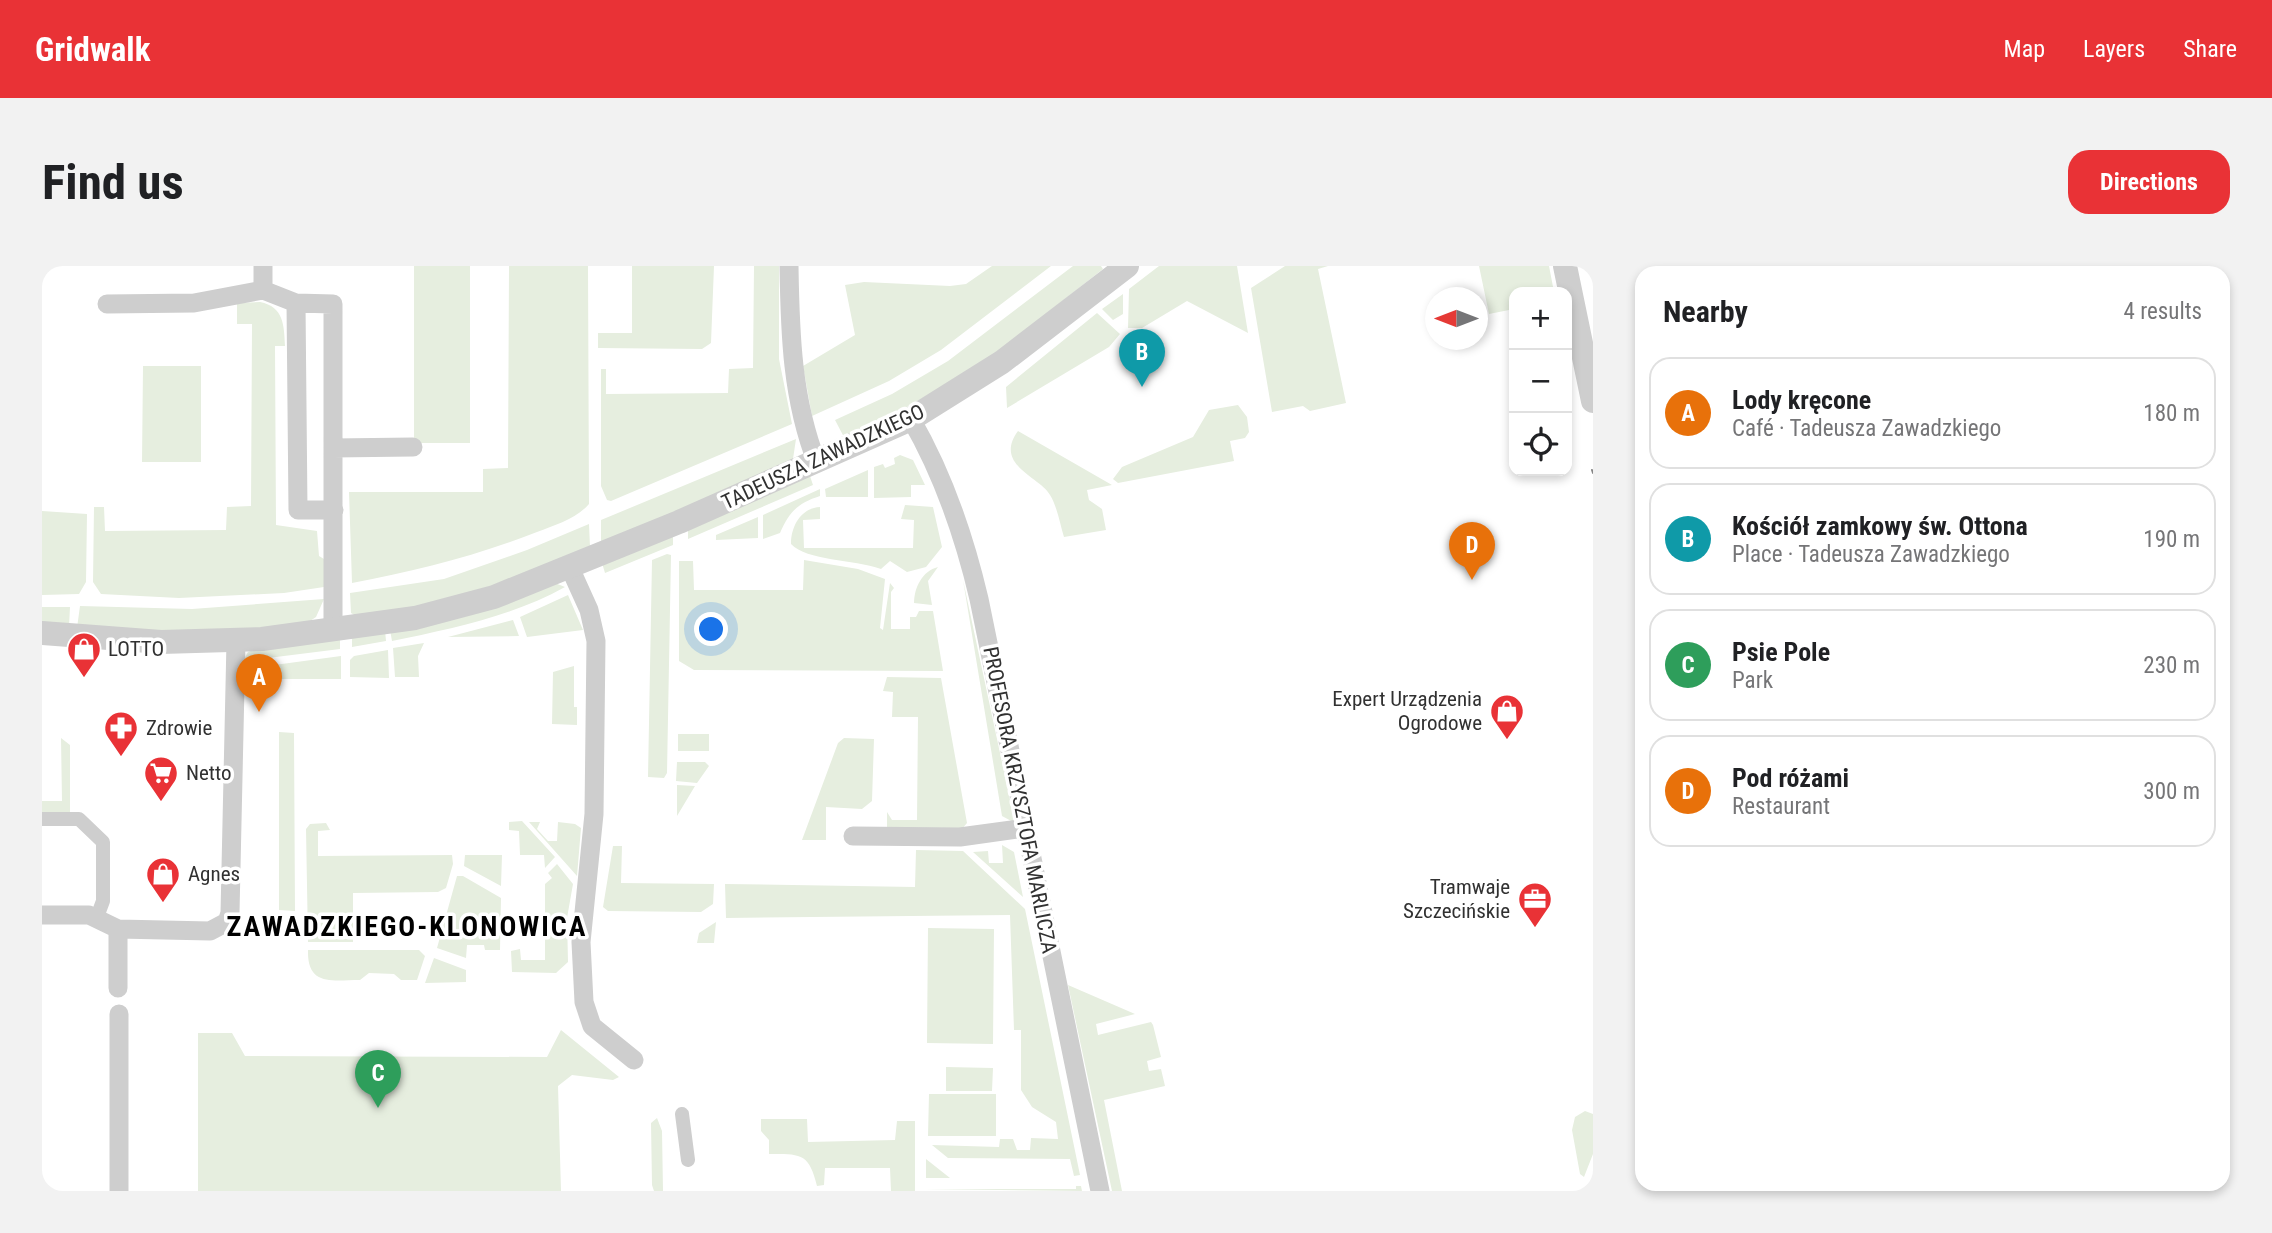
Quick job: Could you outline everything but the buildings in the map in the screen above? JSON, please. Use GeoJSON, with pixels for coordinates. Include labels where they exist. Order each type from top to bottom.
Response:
{"type":"FeatureCollection","features":[{"type":"Feature","properties":{"kind":"street"},"geometry":{"type":"LineString","coordinates":[[263,266],[263,290]]}},
{"type":"Feature","properties":{"kind":"street"},"geometry":{"type":"LineString","coordinates":[[789,266],[796,387],[804,428],[817,463]]}},
{"type":"Feature","properties":{"kind":"street","name":"TADEUSZA ZAWADZKIEGO"},"geometry":{"type":"LineString","coordinates":[[42,633],[130,641],[236,641],[333,630],[456,609],[570,568],[817,463],[911,419],[1002,362],[1127,266]]}},
{"type":"Feature","properties":{"kind":"street"},"geometry":{"type":"LineString","coordinates":[[1565,266],[1593,401]]}},
{"type":"Feature","properties":{"kind":"street"},"geometry":{"type":"LineString","coordinates":[[107,304],[194,303],[263,290],[296,303],[333,304],[333,630]]}},
{"type":"Feature","properties":{"kind":"street"},"geometry":{"type":"LineString","coordinates":[[296,303],[298,510],[334,510]]}},
{"type":"Feature","properties":{"kind":"street","name":"PROFESORA KRZYSZTOFA MARLICZA"},"geometry":{"type":"LineString","coordinates":[[911,419],[940,475],[964,537],[1100,1191]]}},
{"type":"Feature","properties":{"kind":"street"},"geometry":{"type":"LineString","coordinates":[[333,448],[413,447]]}},
{"type":"Feature","properties":{"kind":"street"},"geometry":{"type":"LineString","coordinates":[[570,568],[589,610],[596,641],[594,814],[581,942],[584,1002],[592,1026],[634,1060]]}},
{"type":"Feature","properties":{"kind":"street"},"geometry":{"type":"LineString","coordinates":[[42,915],[97,917],[118,929],[210,931],[227,922],[230,913],[236,641]]}},
{"type":"Feature","properties":{"kind":"street"},"geometry":{"type":"LineString","coordinates":[[42,819],[79,819],[103,842],[103,901],[97,917]]}},
{"type":"Feature","properties":{"kind":"street"},"geometry":{"type":"LineString","coordinates":[[853,836],[960,837],[1025,828]]}},
{"type":"Feature","properties":{"kind":"street"},"geometry":{"type":"LineString","coordinates":[[118,929],[118,988]]}},
{"type":"Feature","properties":{"kind":"street"},"geometry":{"type":"LineString","coordinates":[[119,1014],[119,1191]]}},
{"type":"Feature","properties":{"kind":"street"},"geometry":{"type":"LineString","coordinates":[[682,1114],[688,1160]]}},
{"type":"Feature","properties":{"kind":"green space"},"geometry":{"type":"Polygon","coordinates":[[[414,266],[470,266],[470,443],[414,443],[414,266]]]}},
{"type":"Feature","properties":{"kind":"green space"},"geometry":{"type":"Polygon","coordinates":[[[509,266],[588,266],[589,504],[565,521],[469,556],[352,583],[349,492],[483,492],[483,469],[508,468],[509,266]]]}},
{"type":"Feature","properties":{"kind":"green space"},"geometry":{"type":"Polygon","coordinates":[[[632,266],[714,266],[711,343],[702,349],[598,348],[598,333],[632,333],[632,266]]]}},
{"type":"Feature","properties":{"kind":"green space"},"geometry":{"type":"Polygon","coordinates":[[[754,266],[779,266],[779,359],[792,424],[611,501],[607,500],[601,486],[601,369],[606,369],[606,394],[728,393],[729,369],[753,368],[754,266]]]}},
{"type":"Feature","properties":{"kind":"green space"},"geometry":{"type":"Polygon","coordinates":[[[992,266],[1051,266],[941,350],[889,381],[812,416],[803,366],[855,335],[845,285],[864,282],[950,286],[966,284],[992,266]]]}},
{"type":"Feature","properties":{"kind":"green space"},"geometry":{"type":"Polygon","coordinates":[[[1073,266],[1101,266],[1103,269],[980,366],[846,441],[835,420],[892,394],[948,361],[1073,266]]]}},
{"type":"Feature","properties":{"kind":"green space"},"geometry":{"type":"Polygon","coordinates":[[[1159,266],[1237,266],[1248,333],[1187,301],[1142,328],[1128,328],[1129,289],[1159,266]]]}},
{"type":"Feature","properties":{"kind":"green space"},"geometry":{"type":"Polygon","coordinates":[[[1285,266],[1328,266],[1318,269],[1346,403],[1310,411],[1303,406],[1272,412],[1251,288],[1285,266]]]}},
{"type":"Feature","properties":{"kind":"green space"},"geometry":{"type":"Polygon","coordinates":[[[1479,266],[1549,266],[1553,287],[1509,287],[1509,310],[1489,314],[1488,287],[1483,287],[1479,266]]]}},
{"type":"Feature","properties":{"kind":"green space"},"geometry":{"type":"Polygon","coordinates":[[[1123,294],[1123,314],[1113,320],[1102,309],[1123,294]]]}},
{"type":"Feature","properties":{"kind":"green space"},"geometry":{"type":"Polygon","coordinates":[[[237,303],[268,304],[278,313],[285,338],[285,346],[275,346],[276,525],[317,531],[319,556],[324,559],[324,587],[284,593],[179,598],[101,594],[93,582],[94,507],[104,507],[105,531],[226,530],[227,507],[251,506],[252,324],[237,324],[237,303]]]}},
{"type":"Feature","properties":{"kind":"green space"},"geometry":{"type":"Polygon","coordinates":[[[1097,313],[1120,334],[1109,347],[1007,408],[1006,387],[1097,313]]]}},
{"type":"Feature","properties":{"kind":"green space"},"geometry":{"type":"Polygon","coordinates":[[[143,366],[201,366],[201,462],[142,462],[143,366]]]}},
{"type":"Feature","properties":{"kind":"green space"},"geometry":{"type":"Polygon","coordinates":[[[1238,405],[1247,417],[1249,432],[1245,438],[1230,441],[1234,461],[1118,483],[1113,479],[1122,467],[1193,437],[1209,410],[1238,405]]]}},
{"type":"Feature","properties":{"kind":"green space"},"geometry":{"type":"Polygon","coordinates":[[[1018,431],[1112,485],[1087,490],[1089,500],[1102,509],[1106,530],[1064,537],[1050,495],[1021,469],[1011,453],[1018,431]]]}},
{"type":"Feature","properties":{"kind":"green space"},"geometry":{"type":"Polygon","coordinates":[[[796,439],[793,459],[601,545],[601,520],[796,439]]]}},
{"type":"Feature","properties":{"kind":"green space"},"geometry":{"type":"Polygon","coordinates":[[[900,455],[913,460],[925,485],[911,485],[911,497],[874,498],[874,467],[883,464],[885,468],[895,464],[894,458],[900,455]]]}},
{"type":"Feature","properties":{"kind":"green space"},"geometry":{"type":"Polygon","coordinates":[[[868,470],[868,497],[826,497],[825,489],[868,470]]]}},
{"type":"Feature","properties":{"kind":"green space"},"geometry":{"type":"Polygon","coordinates":[[[810,476],[813,485],[688,539],[688,528],[810,476]]]}},
{"type":"Feature","properties":{"kind":"green space"},"geometry":{"type":"Polygon","coordinates":[[[820,489],[820,496],[800,505],[787,519],[780,533],[763,539],[763,515],[820,489]]]}},
{"type":"Feature","properties":{"kind":"green space"},"geometry":{"type":"Polygon","coordinates":[[[905,505],[933,507],[942,547],[926,567],[907,572],[890,561],[881,569],[808,554],[791,544],[798,519],[807,511],[820,507],[820,519],[803,520],[804,548],[913,548],[914,520],[901,519],[905,505]]]}},
{"type":"Feature","properties":{"kind":"green space"},"geometry":{"type":"Polygon","coordinates":[[[42,511],[87,514],[86,582],[79,594],[42,595],[42,511]]]}},
{"type":"Feature","properties":{"kind":"green space"},"geometry":{"type":"Polygon","coordinates":[[[758,517],[758,538],[716,540],[716,535],[758,517]]]}},
{"type":"Feature","properties":{"kind":"green space"},"geometry":{"type":"Polygon","coordinates":[[[589,524],[590,547],[463,598],[358,617],[351,613],[350,593],[444,579],[527,550],[589,524]]]}},
{"type":"Feature","properties":{"kind":"green space"},"geometry":{"type":"Polygon","coordinates":[[[673,533],[673,545],[605,573],[602,563],[673,533]]]}},
{"type":"Feature","properties":{"kind":"green space"},"geometry":{"type":"Polygon","coordinates":[[[671,555],[667,773],[664,778],[648,777],[652,560],[671,555]]]}},
{"type":"Feature","properties":{"kind":"green space"},"geometry":{"type":"Polygon","coordinates":[[[804,560],[858,569],[885,579],[880,628],[883,630],[890,583],[894,588],[891,592],[891,629],[910,629],[910,617],[916,617],[919,611],[933,611],[943,671],[694,670],[679,661],[679,561],[693,561],[694,590],[803,590],[804,560]]]}},
{"type":"Feature","properties":{"kind":"green space"},"geometry":{"type":"Polygon","coordinates":[[[938,567],[928,581],[932,605],[914,603],[920,581],[928,572],[938,567]]]}},
{"type":"Feature","properties":{"kind":"green space"},"geometry":{"type":"Polygon","coordinates":[[[963,580],[1015,823],[1002,816],[963,580]]]}},
{"type":"Feature","properties":{"kind":"green space"},"geometry":{"type":"Polygon","coordinates":[[[555,583],[565,587],[503,614],[392,641],[390,630],[555,583]]]}},
{"type":"Feature","properties":{"kind":"green space"},"geometry":{"type":"Polygon","coordinates":[[[568,595],[583,630],[527,637],[520,617],[568,595]]]}},
{"type":"Feature","properties":{"kind":"green space"},"geometry":{"type":"Polygon","coordinates":[[[324,599],[316,617],[304,625],[212,633],[77,628],[80,606],[192,609],[324,599]]]}},
{"type":"Feature","properties":{"kind":"green space"},"geometry":{"type":"Polygon","coordinates":[[[42,607],[70,607],[69,627],[42,624],[42,607]]]}},
{"type":"Feature","properties":{"kind":"green space"},"geometry":{"type":"Polygon","coordinates":[[[513,620],[519,636],[448,637],[513,620]]]}},
{"type":"Feature","properties":{"kind":"green space"},"geometry":{"type":"Polygon","coordinates":[[[385,630],[386,641],[352,647],[352,635],[385,630]]]}},
{"type":"Feature","properties":{"kind":"green space"},"geometry":{"type":"Polygon","coordinates":[[[340,637],[340,649],[243,661],[248,652],[256,649],[340,637]]]}},
{"type":"Feature","properties":{"kind":"green space"},"geometry":{"type":"Polygon","coordinates":[[[424,643],[418,656],[419,677],[395,677],[393,648],[424,643]]]}},
{"type":"Feature","properties":{"kind":"green space"},"geometry":{"type":"Polygon","coordinates":[[[388,650],[389,678],[350,677],[350,660],[354,656],[388,650]]]}},
{"type":"Feature","properties":{"kind":"green space"},"geometry":{"type":"Polygon","coordinates":[[[341,656],[341,679],[251,679],[252,668],[341,656]]]}},
{"type":"Feature","properties":{"kind":"green space"},"geometry":{"type":"Polygon","coordinates":[[[574,666],[577,725],[552,724],[553,672],[574,666]]]}},
{"type":"Feature","properties":{"kind":"green space"},"geometry":{"type":"Polygon","coordinates":[[[887,677],[941,678],[967,823],[961,830],[887,832],[887,812],[892,820],[917,820],[918,717],[892,717],[893,692],[883,691],[887,677]]]}},
{"type":"Feature","properties":{"kind":"green space"},"geometry":{"type":"Polygon","coordinates":[[[279,732],[294,733],[295,911],[279,910],[279,732]]]}},
{"type":"Feature","properties":{"kind":"green space"},"geometry":{"type":"Polygon","coordinates":[[[678,734],[709,734],[709,751],[678,751],[678,734]]]}},
{"type":"Feature","properties":{"kind":"green space"},"geometry":{"type":"Polygon","coordinates":[[[61,738],[70,745],[70,812],[42,813],[42,801],[62,801],[61,738]]]}},
{"type":"Feature","properties":{"kind":"green space"},"geometry":{"type":"Polygon","coordinates":[[[844,738],[874,739],[872,801],[862,809],[826,807],[826,840],[802,840],[838,743],[844,738]]]}},
{"type":"Feature","properties":{"kind":"green space"},"geometry":{"type":"Polygon","coordinates":[[[677,762],[705,762],[709,766],[697,783],[676,781],[677,762]]]}},
{"type":"Feature","properties":{"kind":"green space"},"geometry":{"type":"Polygon","coordinates":[[[677,785],[695,786],[677,816],[677,785]]]}},
{"type":"Feature","properties":{"kind":"green space"},"geometry":{"type":"Polygon","coordinates":[[[522,821],[555,857],[545,868],[544,855],[520,855],[519,831],[509,830],[509,822],[522,821]]]}},
{"type":"Feature","properties":{"kind":"green space"},"geometry":{"type":"Polygon","coordinates":[[[529,822],[540,822],[537,829],[548,841],[557,841],[558,822],[575,824],[581,828],[577,876],[529,822]]]}},
{"type":"Feature","properties":{"kind":"green space"},"geometry":{"type":"Polygon","coordinates":[[[326,823],[330,830],[318,831],[318,856],[452,855],[453,864],[446,888],[438,892],[353,893],[353,942],[308,942],[306,829],[310,824],[326,823]]]}},
{"type":"Feature","properties":{"kind":"green space"},"geometry":{"type":"Polygon","coordinates":[[[1002,845],[1014,852],[1023,897],[973,852],[988,851],[989,863],[1003,863],[1002,845]]]}},
{"type":"Feature","properties":{"kind":"green space"},"geometry":{"type":"Polygon","coordinates":[[[613,846],[622,846],[621,883],[714,884],[713,904],[701,912],[608,911],[603,907],[613,846]]]}},
{"type":"Feature","properties":{"kind":"green space"},"geometry":{"type":"Polygon","coordinates":[[[916,850],[963,851],[1025,909],[1080,1175],[1074,1176],[1070,1159],[948,1158],[932,1145],[999,1147],[1000,1139],[1013,1139],[1017,1150],[1030,1150],[1031,1138],[1058,1139],[1056,1122],[1032,1107],[1021,1090],[1021,1030],[1014,1030],[1010,915],[726,918],[725,884],[915,887],[916,850]]]}},
{"type":"Feature","properties":{"kind":"green space"},"geometry":{"type":"Polygon","coordinates":[[[465,855],[502,855],[501,886],[464,866],[465,855]]]}},
{"type":"Feature","properties":{"kind":"green space"},"geometry":{"type":"Polygon","coordinates":[[[557,864],[573,884],[567,918],[568,962],[556,973],[512,972],[511,951],[520,949],[521,960],[545,960],[545,884],[552,878],[548,873],[557,864]]]}},
{"type":"Feature","properties":{"kind":"green space"},"geometry":{"type":"Polygon","coordinates":[[[457,876],[463,876],[501,898],[500,950],[485,950],[484,945],[467,945],[466,958],[437,948],[457,876]]]}},
{"type":"Feature","properties":{"kind":"green space"},"geometry":{"type":"Polygon","coordinates":[[[716,922],[714,943],[697,943],[699,933],[716,922]]]}},
{"type":"Feature","properties":{"kind":"green space"},"geometry":{"type":"Polygon","coordinates":[[[928,928],[994,929],[993,1044],[927,1043],[928,928]]]}},
{"type":"Feature","properties":{"kind":"green space"},"geometry":{"type":"Polygon","coordinates":[[[308,950],[419,950],[425,956],[417,980],[401,980],[394,974],[369,973],[360,980],[331,980],[317,976],[312,970],[308,950]]]}},
{"type":"Feature","properties":{"kind":"green space"},"geometry":{"type":"Polygon","coordinates":[[[434,958],[466,970],[466,982],[425,983],[434,958]]]}},
{"type":"Feature","properties":{"kind":"green space"},"geometry":{"type":"Polygon","coordinates":[[[1068,985],[1135,1014],[1096,1024],[1098,1035],[1151,1022],[1153,1025],[1161,1057],[1147,1061],[1149,1071],[1161,1069],[1165,1086],[1104,1100],[1122,1191],[1112,1191],[1068,985]]]}},
{"type":"Feature","properties":{"kind":"green space"},"geometry":{"type":"Polygon","coordinates":[[[561,1030],[619,1077],[613,1080],[572,1075],[558,1086],[561,1191],[198,1191],[198,1033],[232,1033],[245,1056],[547,1057],[561,1030]]]}},
{"type":"Feature","properties":{"kind":"green space"},"geometry":{"type":"Polygon","coordinates":[[[946,1067],[993,1068],[992,1091],[946,1091],[946,1067]]]}},
{"type":"Feature","properties":{"kind":"green space"},"geometry":{"type":"Polygon","coordinates":[[[929,1094],[996,1094],[996,1136],[928,1136],[929,1094]]]}},
{"type":"Feature","properties":{"kind":"green space"},"geometry":{"type":"Polygon","coordinates":[[[1585,1111],[1593,1114],[1593,1154],[1584,1177],[1580,1174],[1572,1130],[1575,1117],[1585,1111]]]}},
{"type":"Feature","properties":{"kind":"green space"},"geometry":{"type":"Polygon","coordinates":[[[657,1118],[662,1131],[663,1191],[654,1191],[652,1185],[651,1123],[657,1118]]]}},
{"type":"Feature","properties":{"kind":"green space"},"geometry":{"type":"Polygon","coordinates":[[[761,1119],[807,1119],[808,1142],[895,1140],[897,1121],[915,1121],[915,1191],[891,1191],[890,1168],[825,1168],[824,1185],[817,1186],[807,1161],[796,1155],[769,1154],[769,1140],[761,1131],[761,1119]]]}},
{"type":"Feature","properties":{"kind":"green space"},"geometry":{"type":"Polygon","coordinates":[[[926,1159],[950,1178],[926,1178],[926,1159]]]}},
{"type":"Feature","properties":{"kind":"green space"},"geometry":{"type":"Polygon","coordinates":[[[1076,1186],[1081,1186],[1082,1191],[924,1189],[1076,1189],[1076,1186]]]}},
{"type":"Feature","properties":{"kind":"place","name":"Kościół zamkowy św. Ottona"},"geometry":{"type":"Point","coordinates":[1142,387]}},
{"type":"Feature","properties":{"kind":"place","name":"Pod różami"},"geometry":{"type":"Point","coordinates":[1472,580]}},
{"type":"Feature","properties":{"kind":"place","name":"LOTTO"},"geometry":{"type":"Point","coordinates":[84,679]}},
{"type":"Feature","properties":{"kind":"place","name":"Lody kręcone"},"geometry":{"type":"Point","coordinates":[259,712]}},
{"type":"Feature","properties":{"kind":"place","name":"Expert Urządzenia Ogrodowe"},"geometry":{"type":"Point","coordinates":[1507,741]}},
{"type":"Feature","properties":{"kind":"place","name":"Zdrowie"},"geometry":{"type":"Point","coordinates":[121,758]}},
{"type":"Feature","properties":{"kind":"place","name":"Netto"},"geometry":{"type":"Point","coordinates":[161,803]}},
{"type":"Feature","properties":{"kind":"place","name":"Agnes"},"geometry":{"type":"Point","coordinates":[163,904]}},
{"type":"Feature","properties":{"kind":"place","name":"Tramwaje Szczecińskie"},"geometry":{"type":"Point","coordinates":[1535,929]}},
{"type":"Feature","properties":{"kind":"place","name":"Psie Pole"},"geometry":{"type":"Point","coordinates":[378,1108]}},
{"type":"Feature","properties":{"kind":"district","name":"ZAWADZKIEGO-KLONOWICA"},"geometry":{"type":"Point","coordinates":[407,926]}}]}
